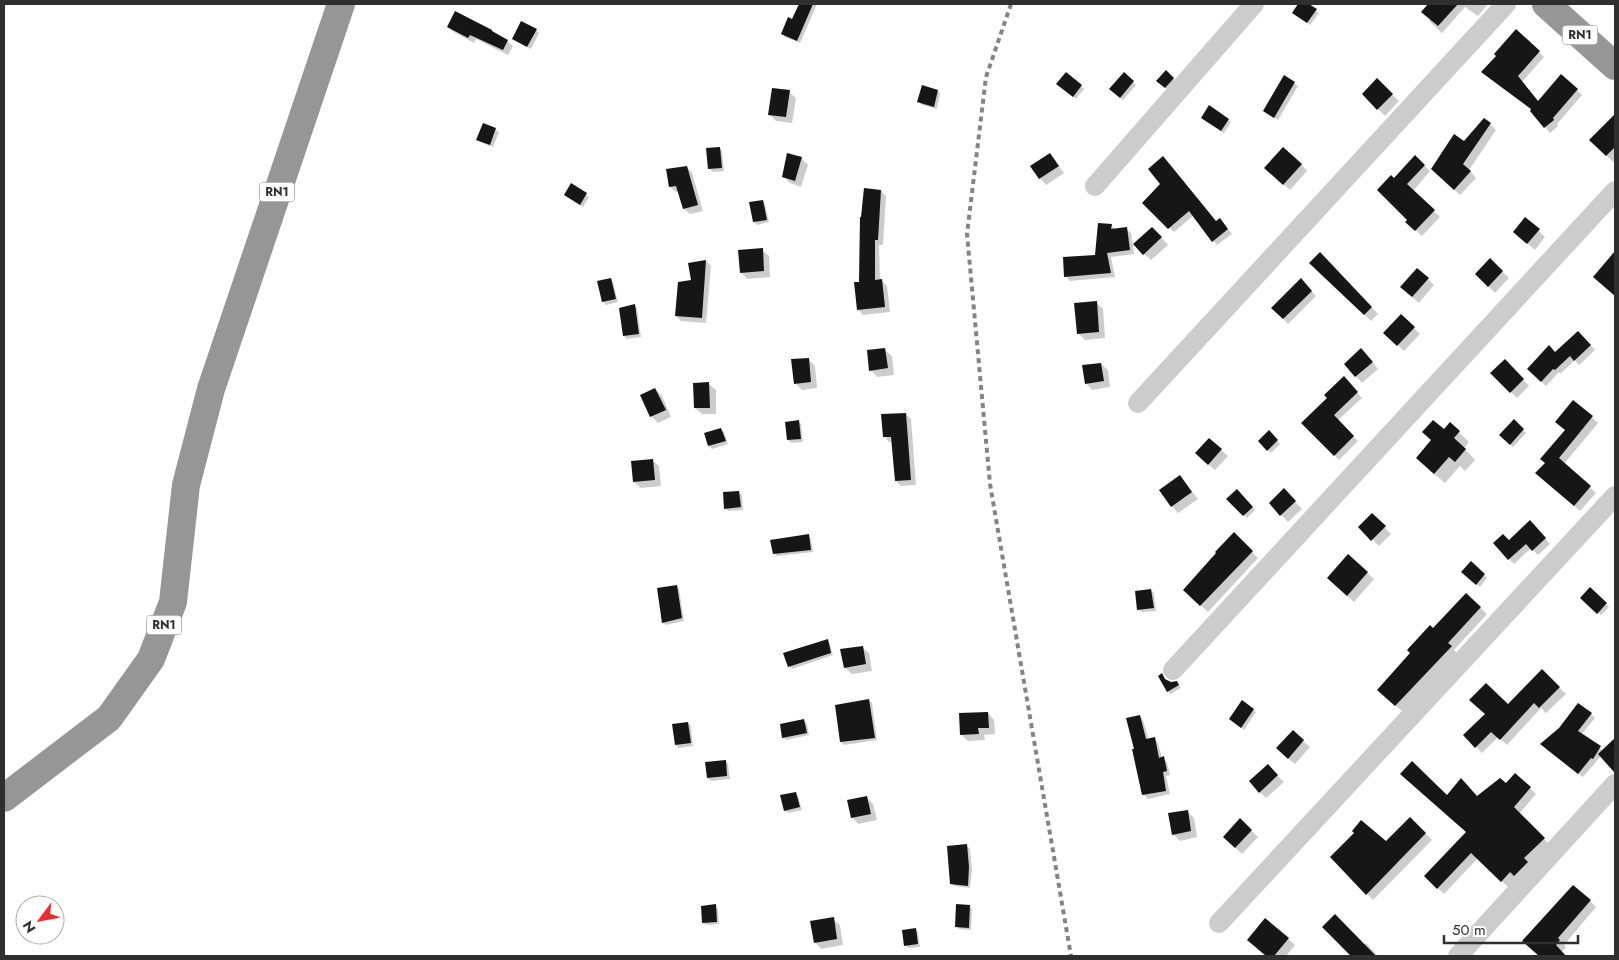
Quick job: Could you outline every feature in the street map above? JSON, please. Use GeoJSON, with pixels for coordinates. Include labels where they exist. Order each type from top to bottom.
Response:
{"type":"FeatureCollection","features":[{"type":"Feature","properties":{"kind":"highway","name":"RN1"},"geometry":{"type":"LineString","coordinates":[[4,798],[109,718],[151,659],[173,602],[186,485],[212,385],[341,4]]}},
{"type":"Feature","properties":{"kind":"highway","name":"RN1"},"geometry":{"type":"LineString","coordinates":[[1546,4],[1615,66]]}},
{"type":"Feature","properties":{"kind":"street"},"geometry":{"type":"LineString","coordinates":[[1095,186],[1254,4]]}},
{"type":"Feature","properties":{"kind":"street"},"geometry":{"type":"LineString","coordinates":[[1138,403],[1506,4]]}},
{"type":"Feature","properties":{"kind":"street"},"geometry":{"type":"LineString","coordinates":[[1173,670],[1615,191]]}},
{"type":"Feature","properties":{"kind":"street"},"geometry":{"type":"LineString","coordinates":[[1219,923],[1615,496]]}},
{"type":"Feature","properties":{"kind":"street"},"geometry":{"type":"LineString","coordinates":[[1458,956],[1615,784]]}},
{"type":"Feature","properties":{"kind":"building"},"geometry":{"type":"Polygon","coordinates":[[[799,4],[813,4],[797,41],[781,34],[788,17],[792,19],[799,4]]]}},
{"type":"Feature","properties":{"kind":"building"},"geometry":{"type":"Polygon","coordinates":[[[1298,4],[1309,4],[1317,9],[1307,23],[1292,13],[1298,4]]]}},
{"type":"Feature","properties":{"kind":"building"},"geometry":{"type":"Polygon","coordinates":[[[1428,4],[1458,4],[1438,26],[1421,12],[1428,4]]]}},
{"type":"Feature","properties":{"kind":"building"},"geometry":{"type":"Polygon","coordinates":[[[455,11],[508,40],[503,50],[470,35],[468,38],[447,27],[455,11]]]}},
{"type":"Feature","properties":{"kind":"building"},"geometry":{"type":"Polygon","coordinates":[[[521,21],[537,29],[527,47],[512,39],[521,21]]]}},
{"type":"Feature","properties":{"kind":"building"},"geometry":{"type":"Polygon","coordinates":[[[1516,29],[1540,51],[1518,76],[1538,101],[1561,74],[1578,89],[1553,118],[1554,120],[1544,128],[1530,111],[1531,109],[1481,72],[1496,56],[1494,54],[1516,29]]]}},
{"type":"Feature","properties":{"kind":"building"},"geometry":{"type":"Polygon","coordinates":[[[1166,70],[1174,78],[1165,88],[1156,81],[1166,70]]]}},
{"type":"Feature","properties":{"kind":"building"},"geometry":{"type":"Polygon","coordinates":[[[1066,72],[1082,85],[1073,97],[1056,84],[1066,72]]]}},
{"type":"Feature","properties":{"kind":"building"},"geometry":{"type":"Polygon","coordinates":[[[1124,72],[1134,81],[1120,98],[1109,89],[1124,72]]]}},
{"type":"Feature","properties":{"kind":"building"},"geometry":{"type":"Polygon","coordinates":[[[1284,75],[1295,82],[1274,118],[1263,111],[1284,75]]]}},
{"type":"Feature","properties":{"kind":"building"},"geometry":{"type":"Polygon","coordinates":[[[1377,78],[1393,94],[1377,110],[1362,94],[1377,78]]]}},
{"type":"Feature","properties":{"kind":"building"},"geometry":{"type":"Polygon","coordinates":[[[922,85],[938,90],[934,107],[917,102],[922,85]]]}},
{"type":"Feature","properties":{"kind":"building"},"geometry":{"type":"Polygon","coordinates":[[[772,88],[790,90],[786,117],[768,115],[772,88]]]}},
{"type":"Feature","properties":{"kind":"building"},"geometry":{"type":"Polygon","coordinates":[[[1209,105],[1229,119],[1221,131],[1201,118],[1209,105]]]}},
{"type":"Feature","properties":{"kind":"building"},"geometry":{"type":"Polygon","coordinates":[[[1615,114],[1615,147],[1606,156],[1589,140],[1615,114]]]}},
{"type":"Feature","properties":{"kind":"building"},"geometry":{"type":"Polygon","coordinates":[[[1484,118],[1491,123],[1463,164],[1471,171],[1454,190],[1431,169],[1454,134],[1464,141],[1484,118]]]}},
{"type":"Feature","properties":{"kind":"building"},"geometry":{"type":"Polygon","coordinates":[[[483,123],[496,128],[490,145],[476,140],[483,123]]]}},
{"type":"Feature","properties":{"kind":"building"},"geometry":{"type":"Polygon","coordinates":[[[720,147],[722,168],[708,169],[706,148],[720,147]]]}},
{"type":"Feature","properties":{"kind":"building"},"geometry":{"type":"Polygon","coordinates":[[[1283,147],[1302,164],[1283,185],[1264,168],[1283,147]]]}},
{"type":"Feature","properties":{"kind":"building"},"geometry":{"type":"Polygon","coordinates":[[[787,153],[802,157],[795,181],[782,177],[787,153]]]}},
{"type":"Feature","properties":{"kind":"building"},"geometry":{"type":"Polygon","coordinates":[[[1050,153],[1059,166],[1039,179],[1030,166],[1050,153]]]}},
{"type":"Feature","properties":{"kind":"building"},"geometry":{"type":"Polygon","coordinates":[[[1415,155],[1425,165],[1407,184],[1435,210],[1415,231],[1405,222],[1407,220],[1377,190],[1391,175],[1394,178],[1415,155]]]}},
{"type":"Feature","properties":{"kind":"building"},"geometry":{"type":"Polygon","coordinates":[[[1163,156],[1216,221],[1220,218],[1228,229],[1212,242],[1189,211],[1168,229],[1142,203],[1160,184],[1148,169],[1163,156]]]}},
{"type":"Feature","properties":{"kind":"building"},"geometry":{"type":"Polygon","coordinates":[[[687,166],[698,205],[683,209],[676,186],[669,187],[666,169],[687,166]]]}},
{"type":"Feature","properties":{"kind":"building"},"geometry":{"type":"Polygon","coordinates":[[[571,183],[587,193],[580,205],[564,195],[571,183]]]}},
{"type":"Feature","properties":{"kind":"building"},"geometry":{"type":"Polygon","coordinates":[[[864,188],[881,190],[878,240],[875,240],[875,280],[882,279],[885,307],[857,310],[854,282],[859,282],[860,217],[864,188]]]}},
{"type":"Feature","properties":{"kind":"building"},"geometry":{"type":"Polygon","coordinates":[[[763,200],[767,220],[753,222],[749,202],[763,200]]]}},
{"type":"Feature","properties":{"kind":"building"},"geometry":{"type":"Polygon","coordinates":[[[1525,217],[1540,229],[1527,244],[1513,232],[1525,217]]]}},
{"type":"Feature","properties":{"kind":"building"},"geometry":{"type":"Polygon","coordinates":[[[1098,223],[1112,224],[1111,229],[1127,227],[1130,250],[1107,253],[1111,273],[1064,277],[1063,257],[1095,255],[1098,223]]]}},
{"type":"Feature","properties":{"kind":"building"},"geometry":{"type":"Polygon","coordinates":[[[1152,227],[1162,237],[1143,255],[1133,244],[1152,227]]]}},
{"type":"Feature","properties":{"kind":"building"},"geometry":{"type":"Polygon","coordinates":[[[763,248],[764,271],[740,273],[738,250],[763,248]]]}},
{"type":"Feature","properties":{"kind":"building"},"geometry":{"type":"Polygon","coordinates":[[[1615,251],[1615,296],[1593,277],[1615,251]]]}},
{"type":"Feature","properties":{"kind":"building"},"geometry":{"type":"Polygon","coordinates":[[[1320,252],[1372,307],[1364,315],[1309,263],[1320,252]]]}},
{"type":"Feature","properties":{"kind":"building"},"geometry":{"type":"Polygon","coordinates":[[[1490,258],[1503,271],[1488,287],[1475,274],[1490,258]]]}},
{"type":"Feature","properties":{"kind":"building"},"geometry":{"type":"Polygon","coordinates":[[[706,260],[702,318],[675,316],[678,282],[691,280],[688,263],[706,260]]]}},
{"type":"Feature","properties":{"kind":"building"},"geometry":{"type":"Polygon","coordinates":[[[1417,268],[1429,278],[1412,297],[1400,287],[1417,268]]]}},
{"type":"Feature","properties":{"kind":"building"},"geometry":{"type":"Polygon","coordinates":[[[611,278],[616,299],[602,302],[597,281],[611,278]]]}},
{"type":"Feature","properties":{"kind":"building"},"geometry":{"type":"Polygon","coordinates":[[[1301,278],[1312,291],[1283,319],[1271,308],[1301,278]]]}},
{"type":"Feature","properties":{"kind":"building"},"geometry":{"type":"Polygon","coordinates":[[[1097,301],[1099,332],[1077,334],[1074,303],[1097,301]]]}},
{"type":"Feature","properties":{"kind":"building"},"geometry":{"type":"Polygon","coordinates":[[[635,304],[639,334],[623,336],[619,308],[635,304]]]}},
{"type":"Feature","properties":{"kind":"building"},"geometry":{"type":"Polygon","coordinates":[[[1401,314],[1415,327],[1397,346],[1383,333],[1401,314]]]}},
{"type":"Feature","properties":{"kind":"building"},"geometry":{"type":"Polygon","coordinates":[[[1578,331],[1591,345],[1574,361],[1570,356],[1555,370],[1553,369],[1541,382],[1527,369],[1549,345],[1555,352],[1578,331]]]}},
{"type":"Feature","properties":{"kind":"building"},"geometry":{"type":"Polygon","coordinates":[[[885,348],[888,368],[869,371],[867,350],[885,348]]]}},
{"type":"Feature","properties":{"kind":"building"},"geometry":{"type":"Polygon","coordinates":[[[1361,348],[1373,362],[1355,377],[1344,364],[1361,348]]]}},
{"type":"Feature","properties":{"kind":"building"},"geometry":{"type":"Polygon","coordinates":[[[809,358],[811,382],[794,384],[791,359],[809,358]]]}},
{"type":"Feature","properties":{"kind":"building"},"geometry":{"type":"Polygon","coordinates":[[[1505,359],[1524,379],[1510,393],[1490,373],[1505,359]]]}},
{"type":"Feature","properties":{"kind":"building"},"geometry":{"type":"Polygon","coordinates":[[[1101,363],[1104,381],[1085,384],[1082,365],[1101,363]]]}},
{"type":"Feature","properties":{"kind":"building"},"geometry":{"type":"Polygon","coordinates":[[[1344,376],[1358,392],[1334,415],[1354,436],[1334,456],[1301,423],[1327,398],[1324,395],[1344,376]]]}},
{"type":"Feature","properties":{"kind":"building"},"geometry":{"type":"Polygon","coordinates":[[[709,382],[710,408],[694,408],[693,383],[709,382]]]}},
{"type":"Feature","properties":{"kind":"building"},"geometry":{"type":"Polygon","coordinates":[[[655,388],[666,410],[650,417],[640,395],[655,388]]]}},
{"type":"Feature","properties":{"kind":"building"},"geometry":{"type":"Polygon","coordinates":[[[1573,400],[1593,416],[1559,458],[1591,486],[1574,506],[1535,473],[1545,463],[1540,459],[1565,430],[1555,422],[1573,400]]]}},
{"type":"Feature","properties":{"kind":"building"},"geometry":{"type":"Polygon","coordinates":[[[906,413],[911,480],[895,481],[891,437],[883,437],[881,414],[906,413]]]}},
{"type":"Feature","properties":{"kind":"building"},"geometry":{"type":"Polygon","coordinates":[[[1514,419],[1524,429],[1510,445],[1499,435],[1514,419]]]}},
{"type":"Feature","properties":{"kind":"building"},"geometry":{"type":"Polygon","coordinates":[[[799,420],[801,439],[787,440],[785,422],[799,420]]]}},
{"type":"Feature","properties":{"kind":"building"},"geometry":{"type":"Polygon","coordinates":[[[1433,420],[1444,429],[1450,422],[1460,431],[1454,438],[1466,449],[1455,462],[1449,457],[1434,474],[1416,458],[1431,440],[1422,432],[1433,420]]]}},
{"type":"Feature","properties":{"kind":"building"},"geometry":{"type":"Polygon","coordinates":[[[721,428],[726,441],[708,446],[704,433],[721,428]]]}},
{"type":"Feature","properties":{"kind":"building"},"geometry":{"type":"Polygon","coordinates":[[[1269,430],[1278,440],[1267,451],[1258,441],[1269,430]]]}},
{"type":"Feature","properties":{"kind":"building"},"geometry":{"type":"Polygon","coordinates":[[[1209,438],[1222,449],[1208,465],[1195,453],[1209,438]]]}},
{"type":"Feature","properties":{"kind":"building"},"geometry":{"type":"Polygon","coordinates":[[[653,459],[655,480],[633,482],[631,461],[653,459]]]}},
{"type":"Feature","properties":{"kind":"building"},"geometry":{"type":"Polygon","coordinates":[[[1180,475],[1192,492],[1171,507],[1159,490],[1180,475]]]}},
{"type":"Feature","properties":{"kind":"building"},"geometry":{"type":"Polygon","coordinates":[[[1284,488],[1296,501],[1280,516],[1269,503],[1284,488]]]}},
{"type":"Feature","properties":{"kind":"building"},"geometry":{"type":"Polygon","coordinates":[[[1237,489],[1253,507],[1243,516],[1226,499],[1237,489]]]}},
{"type":"Feature","properties":{"kind":"building"},"geometry":{"type":"Polygon","coordinates":[[[739,491],[741,507],[724,509],[723,492],[739,491]]]}},
{"type":"Feature","properties":{"kind":"building"},"geometry":{"type":"Polygon","coordinates":[[[1372,513],[1386,526],[1371,541],[1358,527],[1372,513]]]}},
{"type":"Feature","properties":{"kind":"building"},"geometry":{"type":"Polygon","coordinates":[[[1530,520],[1546,538],[1532,551],[1526,544],[1508,560],[1493,543],[1503,534],[1509,540],[1530,520]]]}},
{"type":"Feature","properties":{"kind":"building"},"geometry":{"type":"Polygon","coordinates":[[[1234,532],[1253,551],[1200,606],[1183,590],[1234,532]]]}},
{"type":"Feature","properties":{"kind":"building"},"geometry":{"type":"Polygon","coordinates":[[[809,534],[811,550],[773,554],[770,540],[809,534]]]}},
{"type":"Feature","properties":{"kind":"building"},"geometry":{"type":"Polygon","coordinates":[[[1348,554],[1368,572],[1347,596],[1327,578],[1348,554]]]}},
{"type":"Feature","properties":{"kind":"building"},"geometry":{"type":"Polygon","coordinates":[[[1471,561],[1485,574],[1476,585],[1461,572],[1471,561]]]}},
{"type":"Feature","properties":{"kind":"building"},"geometry":{"type":"Polygon","coordinates":[[[677,585],[682,618],[662,623],[657,588],[677,585]]]}},
{"type":"Feature","properties":{"kind":"building"},"geometry":{"type":"Polygon","coordinates":[[[1590,587],[1607,603],[1597,614],[1580,598],[1590,587]]]}},
{"type":"Feature","properties":{"kind":"building"},"geometry":{"type":"Polygon","coordinates":[[[1151,589],[1154,608],[1137,610],[1135,591],[1151,589]]]}},
{"type":"Feature","properties":{"kind":"building"},"geometry":{"type":"Polygon","coordinates":[[[1466,593],[1481,607],[1448,643],[1452,646],[1395,706],[1377,690],[1410,653],[1407,650],[1430,625],[1433,628],[1466,593]]]}},
{"type":"Feature","properties":{"kind":"building"},"geometry":{"type":"Polygon","coordinates":[[[828,639],[831,653],[788,667],[783,653],[828,639]]]}},
{"type":"Feature","properties":{"kind":"building"},"geometry":{"type":"Polygon","coordinates":[[[863,646],[866,664],[844,668],[840,649],[863,646]]]}},
{"type":"Feature","properties":{"kind":"building"},"geometry":{"type":"Polygon","coordinates":[[[1542,669],[1560,687],[1539,708],[1534,703],[1500,740],[1491,732],[1475,748],[1463,735],[1485,714],[1469,700],[1486,683],[1508,704],[1542,669]]]}},
{"type":"Feature","properties":{"kind":"building"},"geometry":{"type":"Polygon","coordinates":[[[1162,673],[1165,679],[1171,682],[1177,681],[1179,685],[1167,692],[1158,676],[1162,673]]]}},
{"type":"Feature","properties":{"kind":"building"},"geometry":{"type":"Polygon","coordinates":[[[869,699],[875,738],[840,742],[835,705],[869,699]]]}},
{"type":"Feature","properties":{"kind":"building"},"geometry":{"type":"Polygon","coordinates":[[[1242,700],[1254,709],[1241,728],[1229,719],[1242,700]]]}},
{"type":"Feature","properties":{"kind":"building"},"geometry":{"type":"Polygon","coordinates":[[[1578,703],[1592,713],[1578,731],[1601,746],[1593,759],[1591,758],[1578,774],[1540,744],[1559,728],[1578,703]]]}},
{"type":"Feature","properties":{"kind":"building"},"geometry":{"type":"Polygon","coordinates":[[[988,712],[989,728],[978,728],[979,734],[960,735],[959,713],[988,712]]]}},
{"type":"Feature","properties":{"kind":"building"},"geometry":{"type":"Polygon","coordinates":[[[1140,715],[1146,739],[1155,737],[1159,758],[1164,756],[1167,771],[1163,772],[1166,791],[1142,795],[1132,749],[1134,749],[1126,718],[1140,715]]]}},
{"type":"Feature","properties":{"kind":"building"},"geometry":{"type":"Polygon","coordinates":[[[804,719],[807,733],[782,738],[780,724],[804,719]]]}},
{"type":"Feature","properties":{"kind":"building"},"geometry":{"type":"Polygon","coordinates":[[[688,722],[691,743],[675,745],[672,724],[688,722]]]}},
{"type":"Feature","properties":{"kind":"building"},"geometry":{"type":"Polygon","coordinates":[[[1293,730],[1304,740],[1288,759],[1276,748],[1293,730]]]}},
{"type":"Feature","properties":{"kind":"building"},"geometry":{"type":"Polygon","coordinates":[[[1615,738],[1615,772],[1614,772],[1598,754],[1615,738]]]}},
{"type":"Feature","properties":{"kind":"building"},"geometry":{"type":"Polygon","coordinates":[[[726,760],[727,776],[707,778],[705,762],[726,760]]]}},
{"type":"Feature","properties":{"kind":"building"},"geometry":{"type":"Polygon","coordinates":[[[1412,761],[1447,795],[1461,778],[1477,796],[1500,778],[1506,783],[1515,773],[1531,787],[1514,807],[1545,838],[1524,858],[1528,862],[1514,876],[1510,872],[1501,882],[1471,853],[1437,889],[1424,876],[1466,832],[1400,774],[1412,761]]]}},
{"type":"Feature","properties":{"kind":"building"},"geometry":{"type":"Polygon","coordinates":[[[1268,764],[1278,775],[1259,793],[1249,781],[1268,764]]]}},
{"type":"Feature","properties":{"kind":"building"},"geometry":{"type":"Polygon","coordinates":[[[796,792],[800,807],[784,811],[780,795],[796,792]]]}},
{"type":"Feature","properties":{"kind":"building"},"geometry":{"type":"Polygon","coordinates":[[[867,796],[871,814],[851,818],[847,800],[867,796]]]}},
{"type":"Feature","properties":{"kind":"building"},"geometry":{"type":"Polygon","coordinates":[[[1188,810],[1191,831],[1172,835],[1168,813],[1188,810]]]}},
{"type":"Feature","properties":{"kind":"building"},"geometry":{"type":"Polygon","coordinates":[[[1410,817],[1426,833],[1366,895],[1330,857],[1354,833],[1352,831],[1361,820],[1386,841],[1410,817]]]}},
{"type":"Feature","properties":{"kind":"building"},"geometry":{"type":"Polygon","coordinates":[[[1240,818],[1252,830],[1235,848],[1223,837],[1240,818]]]}},
{"type":"Feature","properties":{"kind":"building"},"geometry":{"type":"Polygon","coordinates":[[[967,844],[968,886],[950,884],[947,846],[967,844]]]}},
{"type":"Feature","properties":{"kind":"building"},"geometry":{"type":"Polygon","coordinates":[[[1573,885],[1591,900],[1558,938],[1560,940],[1556,945],[1566,956],[1539,956],[1522,941],[1573,885]]]}},
{"type":"Feature","properties":{"kind":"building"},"geometry":{"type":"Polygon","coordinates":[[[716,904],[717,922],[702,923],[701,906],[716,904]]]}},
{"type":"Feature","properties":{"kind":"building"},"geometry":{"type":"Polygon","coordinates":[[[956,904],[970,905],[969,928],[955,927],[956,904]]]}},
{"type":"Feature","properties":{"kind":"building"},"geometry":{"type":"Polygon","coordinates":[[[1335,914],[1376,956],[1351,956],[1322,927],[1335,914]]]}},
{"type":"Feature","properties":{"kind":"building"},"geometry":{"type":"Polygon","coordinates":[[[834,917],[837,939],[814,943],[810,921],[834,917]]]}},
{"type":"Feature","properties":{"kind":"building"},"geometry":{"type":"Polygon","coordinates":[[[1265,918],[1289,938],[1274,956],[1266,956],[1247,940],[1265,918]]]}},
{"type":"Feature","properties":{"kind":"building"},"geometry":{"type":"Polygon","coordinates":[[[916,928],[918,944],[904,946],[902,930],[916,928]]]}},
{"type":"Feature","properties":{"kind":"railway"},"geometry":{"type":"LineString","coordinates":[[1011,4],[986,77],[967,234],[990,484],[1071,956]]}}]}
